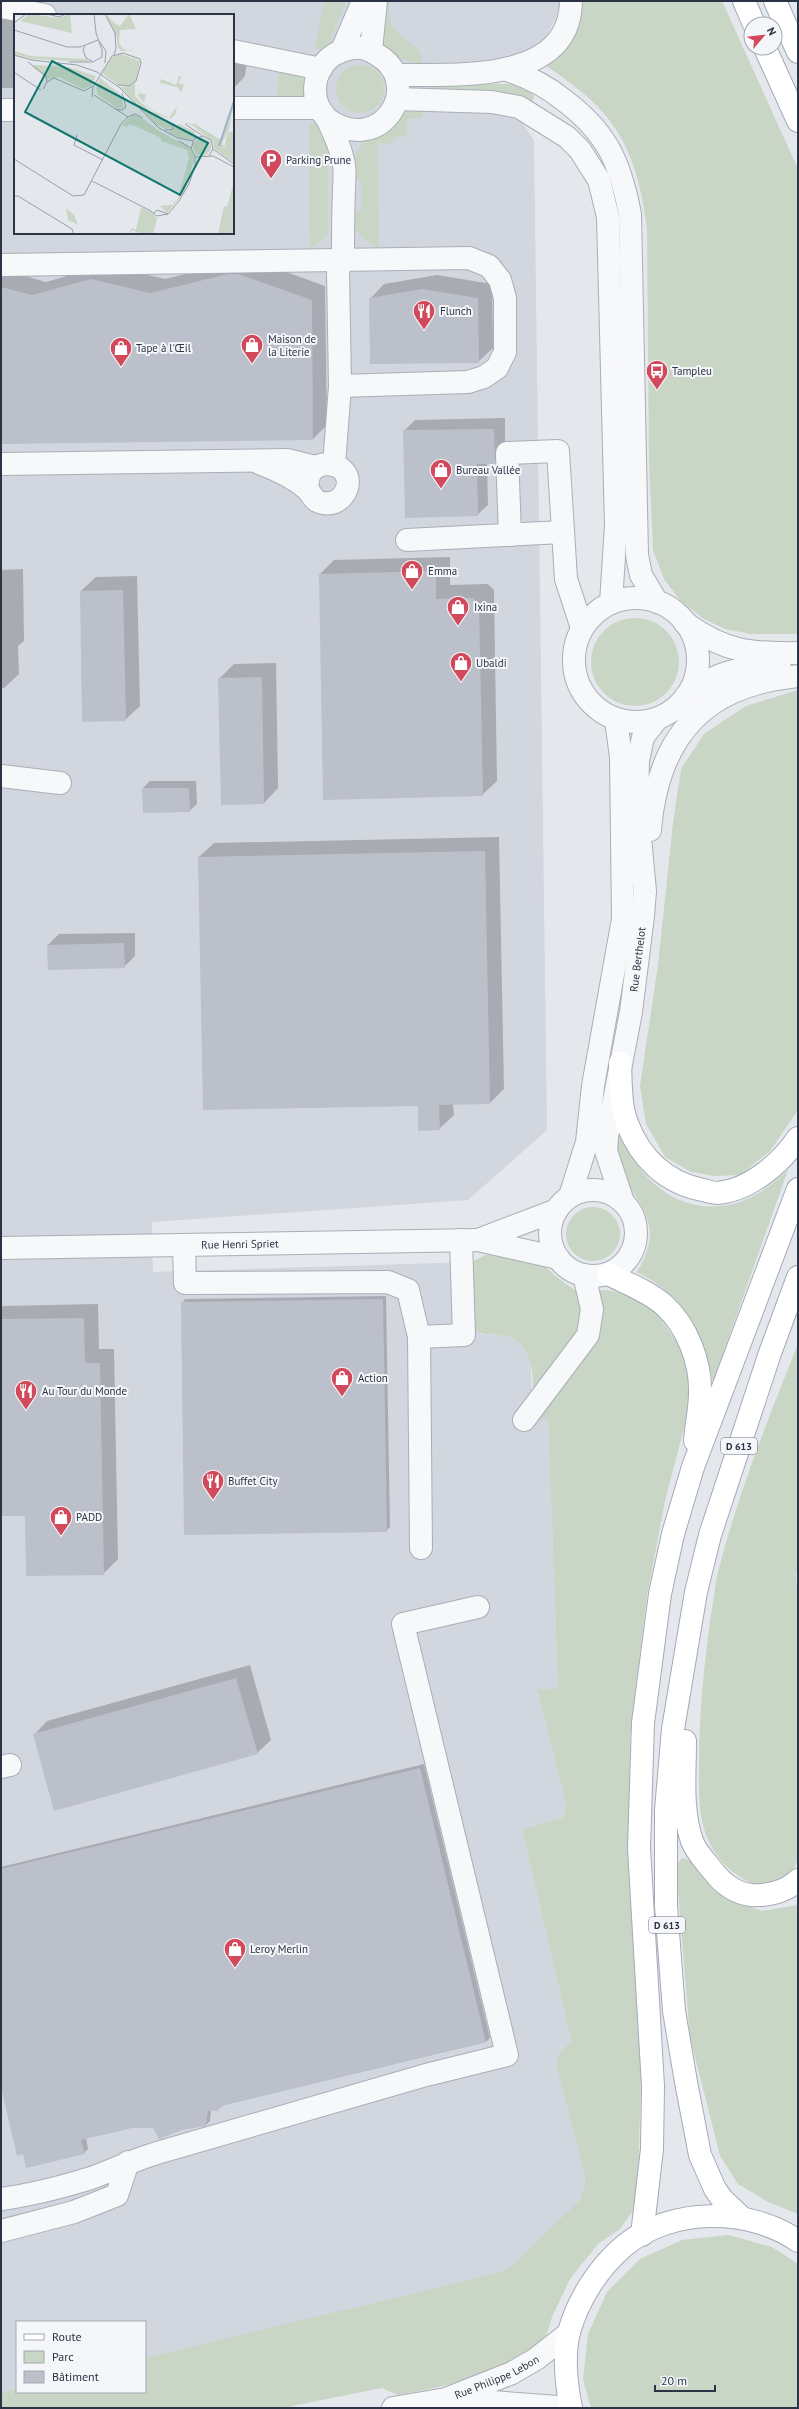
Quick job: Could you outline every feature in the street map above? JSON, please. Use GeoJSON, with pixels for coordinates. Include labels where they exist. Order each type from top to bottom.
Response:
{"type":"FeatureCollection","features":[{"type":"Feature","properties":{"kind":"main road"},"geometry":{"type":"LineString","coordinates":[[744,1],[751,16]]}},
{"type":"Feature","properties":{"kind":"main road"},"geometry":{"type":"LineString","coordinates":[[775,1],[798,52]]}},
{"type":"Feature","properties":{"kind":"main road"},"geometry":{"type":"LineString","coordinates":[[769,56],[798,121]]}},
{"type":"Feature","properties":{"kind":"main road"},"geometry":{"type":"LineString","coordinates":[[620,1063],[623,1109],[634,1139],[652,1165],[664,1174],[690,1188],[717,1193],[738,1188],[772,1168],[798,1138]]}},
{"type":"Feature","properties":{"kind":"main road","name":"D 613"},"geometry":{"type":"LineString","coordinates":[[642,2235],[650,2182],[653,2110],[650,2022],[639,1848],[644,1723],[660,1594],[673,1534],[693,1467],[798,1189]]}},
{"type":"Feature","properties":{"kind":"main road"},"geometry":{"type":"LineString","coordinates":[[608,1274],[650,1295],[664,1305],[675,1318],[689,1342],[698,1364],[700,1393],[693,1467]]}},
{"type":"Feature","properties":{"kind":"main road","name":"D 613"},"geometry":{"type":"LineString","coordinates":[[742,2218],[722,2199],[715,2189],[700,2155],[674,2011],[666,1906],[666,1810],[673,1728],[693,1618],[696,1592],[710,1535],[770,1353],[798,1277]]}},
{"type":"Feature","properties":{"kind":"main road"},"geometry":{"type":"LineString","coordinates":[[693,1618],[685,1712],[685,1811],[693,1842],[716,1876],[728,1886],[742,1894],[762,1896],[791,1887],[798,1880]]}},
{"type":"Feature","properties":{"kind":"main road"},"geometry":{"type":"LineString","coordinates":[[571,2408],[566,2381],[566,2356],[569,2333],[578,2307],[597,2275],[625,2245],[642,2235],[681,2220],[705,2216],[742,2218],[764,2222],[794,2235]]}},
{"type":"Feature","properties":{"kind":"street"},"geometry":{"type":"LineString","coordinates":[[342,50],[363,1]]}},
{"type":"Feature","properties":{"kind":"street"},"geometry":{"type":"LineString","coordinates":[[371,50],[376,1]]}},
{"type":"Feature","properties":{"kind":"street"},"geometry":{"type":"LineString","coordinates":[[396,75],[485,74],[507,70],[534,60],[561,36],[569,22],[571,1]]}},
{"type":"Feature","properties":{"kind":"street"},"geometry":{"type":"LineString","coordinates":[[1,7],[40,14]]}},
{"type":"Feature","properties":{"kind":"street"},"geometry":{"type":"LineString","coordinates":[[234,108],[283,108],[323,114],[346,130],[366,130],[379,125],[389,116],[397,99],[396,75],[383,57],[371,50],[356,48],[342,50],[330,56],[321,68],[316,81],[315,95],[323,114],[344,161],[343,260],[338,270],[340,386],[324,466],[308,478],[308,490]]}},
{"type":"Feature","properties":{"kind":"street"},"geometry":{"type":"LineString","coordinates":[[234,51],[321,68]]}},
{"type":"Feature","properties":{"kind":"street"},"geometry":{"type":"LineString","coordinates":[[507,70],[531,77],[585,116],[599,130],[614,157],[625,183],[630,214],[637,555],[641,575],[657,602]]}},
{"type":"Feature","properties":{"kind":"street"},"geometry":{"type":"LineString","coordinates":[[397,99],[492,102],[519,107],[567,137],[580,150],[599,180],[608,217],[616,525],[611,603]]}},
{"type":"Feature","properties":{"kind":"street"},"geometry":{"type":"LineString","coordinates":[[1,110],[14,110]]}},
{"type":"Feature","properties":{"kind":"street"},"geometry":{"type":"LineString","coordinates":[[344,161],[366,130]]}},
{"type":"Feature","properties":{"kind":"street"},"geometry":{"type":"LineString","coordinates":[[1,265],[469,258],[489,266],[500,280],[505,298],[504,352],[497,368],[484,377],[468,382],[340,386]]}},
{"type":"Feature","properties":{"kind":"street"},"geometry":{"type":"LineString","coordinates":[[510,535],[507,453],[558,451],[566,579],[582,628]]}},
{"type":"Feature","properties":{"kind":"street"},"geometry":{"type":"LineString","coordinates":[[1,464],[287,460],[340,468],[347,479],[347,486],[342,498],[330,504],[323,503],[312,496],[308,490],[275,469],[254,461]]}},
{"type":"Feature","properties":{"kind":"street"},"geometry":{"type":"LineString","coordinates":[[407,540],[563,532]]}},
{"type":"Feature","properties":{"kind":"street"},"geometry":{"type":"LineString","coordinates":[[798,653],[757,654],[740,651],[700,634],[685,623],[673,611],[657,602],[634,598],[611,603],[595,613],[582,628],[575,648],[574,668],[580,688],[589,702],[616,720],[637,723],[657,719],[674,710],[686,696],[702,684],[734,669],[798,668]]}},
{"type":"Feature","properties":{"kind":"street"},"geometry":{"type":"LineString","coordinates":[[685,623],[692,634],[698,660],[695,679],[686,696]]}},
{"type":"Feature","properties":{"kind":"street"},"geometry":{"type":"LineString","coordinates":[[645,891],[652,804],[661,770],[668,752],[679,736],[699,714],[731,693],[759,683],[798,676]]}},
{"type":"Feature","properties":{"kind":"street","name":"Rue Berthelot"},"geometry":{"type":"LineString","coordinates":[[623,1202],[606,1151],[620,1063],[632,1005],[641,938],[645,891],[637,806],[638,761],[643,737],[657,719]]}},
{"type":"Feature","properties":{"kind":"street","name":"Rue Berthelot"},"geometry":{"type":"LineString","coordinates":[[563,1203],[587,1142],[593,1086],[623,919],[621,757],[616,720]]}},
{"type":"Feature","properties":{"kind":"street"},"geometry":{"type":"LineString","coordinates":[[1,776],[60,783]]}},
{"type":"Feature","properties":{"kind":"street"},"geometry":{"type":"LineString","coordinates":[[470,1240],[563,1203],[586,1191],[603,1191],[623,1202],[635,1220],[636,1242],[626,1262],[608,1274],[584,1275],[565,1266],[558,1258],[552,1246],[550,1234],[551,1221],[563,1203]]}},
{"type":"Feature","properties":{"kind":"street"},"geometry":{"type":"LineString","coordinates":[[470,1240],[558,1258]]}},
{"type":"Feature","properties":{"kind":"street"},"geometry":{"type":"LineString","coordinates":[[419,1337],[464,1335],[470,1240]]}},
{"type":"Feature","properties":{"kind":"street","name":"Rue Henri Spriet"},"geometry":{"type":"LineString","coordinates":[[1,1248],[470,1240]]}},
{"type":"Feature","properties":{"kind":"street"},"geometry":{"type":"LineString","coordinates":[[184,1246],[185,1283],[388,1282],[408,1290],[419,1337],[421,1548]]}},
{"type":"Feature","properties":{"kind":"street"},"geometry":{"type":"LineString","coordinates":[[524,1420],[588,1335],[592,1309],[584,1275]]}},
{"type":"Feature","properties":{"kind":"street"},"geometry":{"type":"LineString","coordinates":[[1,2199],[19,2197],[92,2178],[128,2162],[426,2075],[507,2055],[403,1624],[478,1607]]}},
{"type":"Feature","properties":{"kind":"street"},"geometry":{"type":"LineString","coordinates":[[1,2230],[74,2212],[117,2195],[128,2162]]}},
{"type":"Feature","properties":{"kind":"street","name":"Rue Philippe Lebon"},"geometry":{"type":"LineString","coordinates":[[393,2408],[446,2399],[512,2373],[536,2359],[569,2333]]}},
{"type":"Feature","properties":{"kind":"street"},"geometry":{"type":"LineString","coordinates":[[446,2399],[571,2408]]}},
{"type":"Feature","properties":{"kind":"shaded area"},"geometry":{"type":"Polygon","coordinates":[[[1,1],[560,1],[558,14],[543,42],[535,48],[501,61],[483,61],[534,141],[547,1130],[468,1200],[152,1222],[153,1272],[472,1262],[481,1334],[505,1335],[523,1344],[530,1355],[533,1419],[548,1418],[558,1689],[537,1691],[566,1804],[563,1818],[522,1829],[571,2040],[559,2054],[585,2174],[584,2186],[580,2200],[512,2350],[275,2408],[1,2408],[1,1]]]}},
{"type":"Feature","properties":{"kind":"green space"},"geometry":{"type":"Polygon","coordinates":[[[324,1],[346,1],[330,41],[326,47],[315,50],[324,1]]]}},
{"type":"Feature","properties":{"kind":"green space"},"geometry":{"type":"Polygon","coordinates":[[[384,1],[389,1],[389,15],[392,25],[401,36],[420,52],[422,57],[421,63],[407,61],[394,55],[384,46],[381,39],[380,24],[384,1]]]}},
{"type":"Feature","properties":{"kind":"green space"},"geometry":{"type":"Polygon","coordinates":[[[577,1],[722,1],[743,47],[743,56],[747,56],[798,169],[798,634],[751,634],[725,629],[702,618],[680,600],[664,579],[653,550],[649,462],[647,229],[636,172],[625,146],[610,121],[588,97],[545,65],[551,57],[577,1]]]}},
{"type":"Feature","properties":{"kind":"green space"},"geometry":{"type":"Polygon","coordinates":[[[360,65],[369,67],[377,72],[382,80],[384,89],[382,98],[377,106],[369,111],[360,113],[351,111],[343,106],[338,98],[336,89],[338,80],[343,72],[351,67],[360,65]]]}},
{"type":"Feature","properties":{"kind":"green space"},"geometry":{"type":"Polygon","coordinates":[[[279,68],[312,75],[310,96],[277,97],[279,68]]]}},
{"type":"Feature","properties":{"kind":"green space"},"geometry":{"type":"Polygon","coordinates":[[[431,84],[518,84],[531,90],[534,97],[532,103],[431,94],[431,84]]]}},
{"type":"Feature","properties":{"kind":"green space"},"geometry":{"type":"Polygon","coordinates":[[[422,106],[423,118],[407,119],[407,134],[398,137],[390,144],[377,143],[379,248],[363,238],[357,229],[353,218],[353,212],[361,211],[361,180],[353,180],[354,159],[361,146],[376,131],[406,112],[422,106]]]}},
{"type":"Feature","properties":{"kind":"green space"},"geometry":{"type":"Polygon","coordinates":[[[309,122],[317,125],[328,140],[328,232],[323,240],[310,249],[309,122]]]}},
{"type":"Feature","properties":{"kind":"green space"},"geometry":{"type":"Polygon","coordinates":[[[635,618],[652,622],[666,631],[675,645],[679,662],[675,679],[666,693],[652,702],[635,706],[618,702],[604,693],[595,679],[591,662],[595,645],[604,631],[618,622],[635,618]]]}},
{"type":"Feature","properties":{"kind":"green space"},"geometry":{"type":"Polygon","coordinates":[[[798,690],[798,1110],[770,1151],[740,1175],[715,1176],[691,1172],[665,1157],[646,1124],[640,1086],[658,965],[673,823],[681,769],[704,734],[746,706],[798,690]]]}},
{"type":"Feature","properties":{"kind":"green space"},"geometry":{"type":"Polygon","coordinates":[[[619,1128],[635,1161],[654,1184],[668,1194],[683,1201],[698,1205],[714,1207],[730,1205],[746,1199],[765,1189],[788,1170],[713,1382],[709,1363],[703,1346],[689,1317],[680,1304],[668,1292],[637,1272],[647,1251],[650,1233],[649,1224],[641,1205],[619,1169],[619,1128]]]}},
{"type":"Feature","properties":{"kind":"green space"},"geometry":{"type":"Polygon","coordinates":[[[588,1207],[598,1207],[612,1215],[618,1224],[620,1234],[618,1244],[612,1253],[598,1261],[588,1261],[578,1256],[571,1249],[566,1239],[566,1229],[571,1219],[578,1212],[588,1207]]]}},
{"type":"Feature","properties":{"kind":"green space"},"geometry":{"type":"Polygon","coordinates":[[[485,1255],[536,1257],[555,1276],[576,1291],[607,1290],[625,1294],[656,1312],[682,1350],[689,1372],[689,1409],[665,1501],[647,1596],[630,1737],[629,1840],[641,2076],[638,2184],[635,2208],[620,2229],[598,2244],[570,2279],[552,2317],[545,2340],[528,2357],[448,2385],[398,2395],[382,2388],[292,2406],[290,2408],[1,2408],[1,2393],[16,2389],[16,2393],[146,2393],[146,2358],[498,2273],[511,2267],[580,2200],[584,2186],[585,2174],[556,2064],[559,2054],[571,2040],[522,1829],[563,1818],[566,1804],[537,1690],[558,1688],[548,1418],[533,1419],[532,1370],[524,1349],[517,1341],[506,1336],[485,1334],[474,1329],[472,1262],[485,1255]]]}},
{"type":"Feature","properties":{"kind":"green space"},"geometry":{"type":"Polygon","coordinates":[[[798,1344],[798,1568],[796,1575],[798,1603],[798,1857],[795,1866],[786,1879],[779,1883],[764,1886],[747,1881],[733,1872],[716,1854],[705,1832],[701,1815],[699,1791],[701,1708],[708,1633],[719,1568],[745,1483],[798,1344]]]}},
{"type":"Feature","properties":{"kind":"green space"},"geometry":{"type":"Polygon","coordinates":[[[682,1858],[689,1860],[724,1898],[762,1911],[798,1905],[798,2214],[768,2202],[738,2184],[720,2156],[690,2037],[676,1865],[682,1858]]]}},
{"type":"Feature","properties":{"kind":"green space"},"geometry":{"type":"Polygon","coordinates":[[[728,2235],[772,2247],[798,2264],[798,2408],[591,2408],[583,2380],[588,2334],[607,2292],[640,2259],[682,2240],[728,2235]]]}},
{"type":"Feature","properties":{"kind":"building"},"geometry":{"type":"Polygon","coordinates":[[[228,274],[238,274],[312,300],[313,440],[1,444],[1,287],[32,295],[91,279],[150,293],[228,274]]]}},
{"type":"Feature","properties":{"kind":"building","name":"Flunch"},"geometry":{"type":"Polygon","coordinates":[[[422,289],[478,298],[479,363],[370,364],[369,298],[422,289]]]}},
{"type":"Feature","properties":{"kind":"building","name":"Bureau Vallée"},"geometry":{"type":"Polygon","coordinates":[[[494,429],[495,464],[477,464],[478,516],[405,518],[403,430],[494,429]]]}},
{"type":"Feature","properties":{"kind":"building"},"geometry":{"type":"Polygon","coordinates":[[[436,571],[436,599],[473,598],[479,605],[483,796],[323,800],[319,574],[436,571]]]}},
{"type":"Feature","properties":{"kind":"building"},"geometry":{"type":"Polygon","coordinates":[[[123,590],[126,721],[82,722],[80,591],[123,590]]]}},
{"type":"Feature","properties":{"kind":"building"},"geometry":{"type":"Polygon","coordinates":[[[262,677],[264,804],[221,805],[218,678],[262,677]]]}},
{"type":"Feature","properties":{"kind":"building"},"geometry":{"type":"Polygon","coordinates":[[[142,788],[189,788],[190,812],[143,813],[142,788]]]}},
{"type":"Feature","properties":{"kind":"building"},"geometry":{"type":"Polygon","coordinates":[[[485,851],[490,1104],[439,1105],[440,1130],[418,1131],[418,1106],[203,1110],[198,857],[485,851]]]}},
{"type":"Feature","properties":{"kind":"building"},"geometry":{"type":"Polygon","coordinates":[[[124,943],[125,968],[48,970],[47,945],[124,943]]]}},
{"type":"Feature","properties":{"kind":"building"},"geometry":{"type":"Polygon","coordinates":[[[383,1299],[387,1532],[184,1535],[181,1302],[383,1299]]]}},
{"type":"Feature","properties":{"kind":"building"},"geometry":{"type":"Polygon","coordinates":[[[84,1318],[85,1363],[100,1363],[104,1575],[26,1576],[25,1516],[1,1516],[1,1319],[84,1318]]]}},
{"type":"Feature","properties":{"kind":"building"},"geometry":{"type":"Polygon","coordinates":[[[236,1678],[258,1754],[54,1811],[33,1734],[236,1678]]]}},
{"type":"Feature","properties":{"kind":"building","name":"Leroy Merlin"},"geometry":{"type":"Polygon","coordinates":[[[420,1768],[486,2042],[224,2105],[217,2111],[208,2111],[206,2126],[182,2130],[159,2139],[153,2128],[132,2128],[81,2140],[85,2154],[26,2168],[23,2154],[17,2156],[1,2087],[1,1869],[420,1768]]]}},
{"type":"Feature","properties":{"kind":"place","name":"Parking Prune"},"geometry":{"type":"Point","coordinates":[271,180]}},
{"type":"Feature","properties":{"kind":"place","name":"Flunch"},"geometry":{"type":"Point","coordinates":[424,330]}},
{"type":"Feature","properties":{"kind":"place","name":"Maison de la Literie"},"geometry":{"type":"Point","coordinates":[252,364]}},
{"type":"Feature","properties":{"kind":"place","name":"Tape à l'Œil"},"geometry":{"type":"Point","coordinates":[121,368]}},
{"type":"Feature","properties":{"kind":"place","name":"Tampleu"},"geometry":{"type":"Point","coordinates":[657,390]}},
{"type":"Feature","properties":{"kind":"place","name":"Bureau Vallée"},"geometry":{"type":"Point","coordinates":[441,490]}},
{"type":"Feature","properties":{"kind":"place","name":"Emma"},"geometry":{"type":"Point","coordinates":[412,590]}},
{"type":"Feature","properties":{"kind":"place","name":"Ixina"},"geometry":{"type":"Point","coordinates":[458,626]}},
{"type":"Feature","properties":{"kind":"place","name":"Ubaldi"},"geometry":{"type":"Point","coordinates":[461,682]}},
{"type":"Feature","properties":{"kind":"place","name":"Action"},"geometry":{"type":"Point","coordinates":[342,1398]}},
{"type":"Feature","properties":{"kind":"place","name":"Au Tour du Monde"},"geometry":{"type":"Point","coordinates":[26,1410]}},
{"type":"Feature","properties":{"kind":"place","name":"Buffet City"},"geometry":{"type":"Point","coordinates":[213,1500]}},
{"type":"Feature","properties":{"kind":"place","name":"PADD"},"geometry":{"type":"Point","coordinates":[61,1536]}},
{"type":"Feature","properties":{"kind":"place","name":"Leroy Merlin"},"geometry":{"type":"Point","coordinates":[235,1968]}}]}
